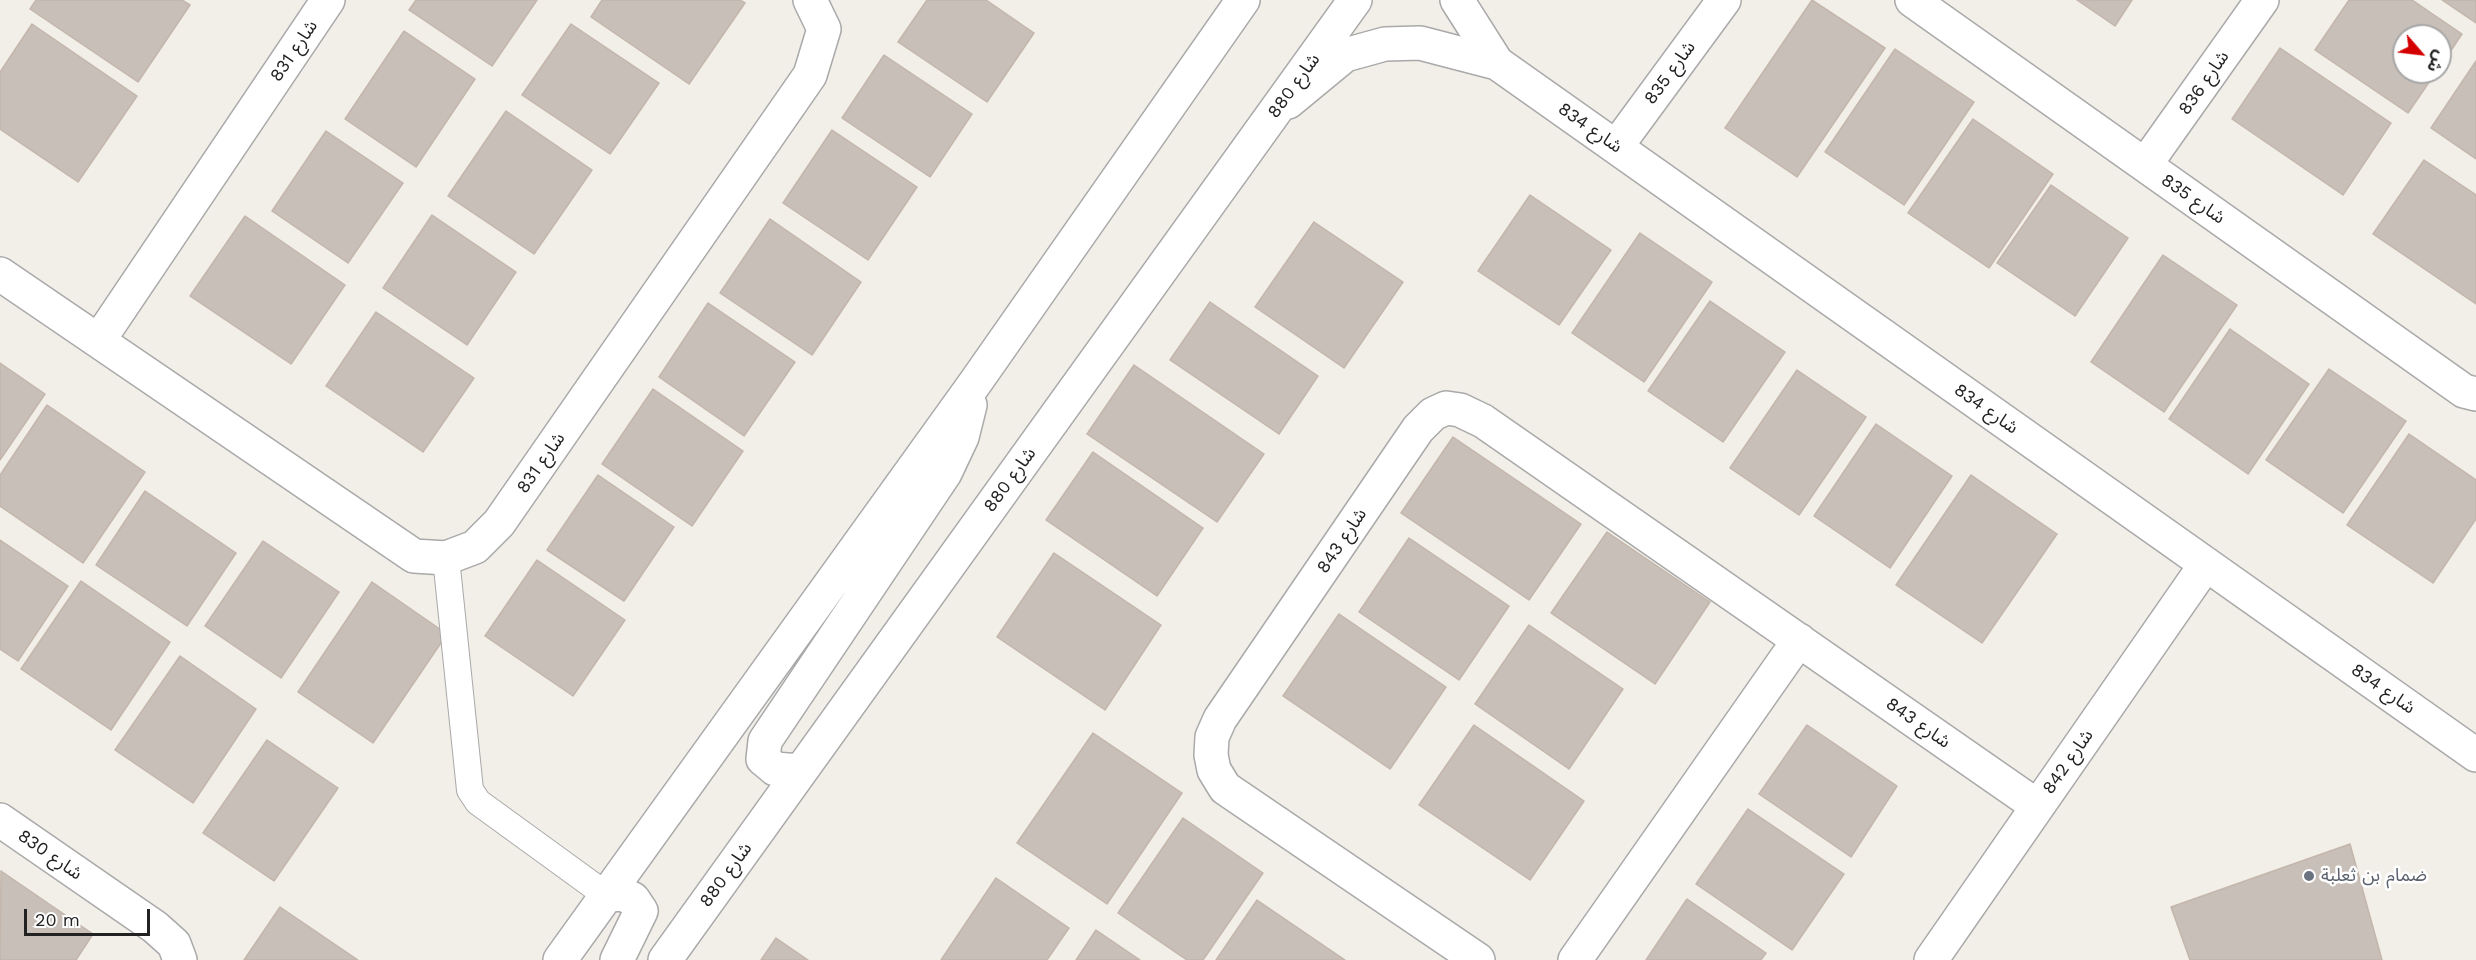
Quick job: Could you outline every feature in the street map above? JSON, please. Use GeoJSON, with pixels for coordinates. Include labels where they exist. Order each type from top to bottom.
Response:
{"type":"FeatureCollection","features":[{"type":"Feature","properties":{"kind":"street","name":"شارع 831"},"geometry":{"type":"LineString","coordinates":[[99,340],[328,0]]}},
{"type":"Feature","properties":{"kind":"street","name":"شارع 831"},"geometry":{"type":"LineString","coordinates":[[0,274],[414,556],[446,558],[475,547],[499,523],[810,75],[824,29],[810,0]]}},
{"type":"Feature","properties":{"kind":"street"},"geometry":{"type":"LineString","coordinates":[[560,960],[975,383],[1243,0]]}},
{"type":"Feature","properties":{"kind":"street","name":"شارع 880"},"geometry":{"type":"LineString","coordinates":[[665,960],[1355,0]]}},
{"type":"Feature","properties":{"kind":"street","name":"شارع 834"},"geometry":{"type":"LineString","coordinates":[[1457,0],[1497,63]]}},
{"type":"Feature","properties":{"kind":"street","name":"شارع 835"},"geometry":{"type":"LineString","coordinates":[[1616,147],[1724,0]]}},
{"type":"Feature","properties":{"kind":"street","name":"شارع 835"},"geometry":{"type":"LineString","coordinates":[[1912,0],[2464,391],[2476,394]]}},
{"type":"Feature","properties":{"kind":"street","name":"شارع 836"},"geometry":{"type":"LineString","coordinates":[[2145,165],[2262,0]]}},
{"type":"Feature","properties":{"kind":"street","name":"شارع 834"},"geometry":{"type":"LineString","coordinates":[[1273,115],[1345,55],[1385,44],[1420,43],[1497,63],[2476,755]]}},
{"type":"Feature","properties":{"kind":"street"},"geometry":{"type":"LineString","coordinates":[[800,771],[775,769],[763,759],[765,741],[945,473],[962,438],[975,383]]}},
{"type":"Feature","properties":{"kind":"street","name":"شارع 843"},"geometry":{"type":"LineString","coordinates":[[1478,960],[1225,788],[1214,770],[1211,755],[1212,737],[1220,719],[1418,429],[1433,414],[1446,408],[1483,421],[2037,807]]}},
{"type":"Feature","properties":{"kind":"street","name":"شارع 842"},"geometry":{"type":"LineString","coordinates":[[1931,960],[2206,564]]}},
{"type":"Feature","properties":{"kind":"street"},"geometry":{"type":"LineString","coordinates":[[1575,960],[1798,640]]}},
{"type":"Feature","properties":{"kind":"street","name":"شارع 830"},"geometry":{"type":"LineString","coordinates":[[0,820],[155,927],[174,944],[180,960]]}},
{"type":"Feature","properties":{"kind":"street"},"geometry":{"type":"LineString","coordinates":[[606,895],[622,894],[633,899],[641,911],[617,960]]}},
{"type":"Feature","properties":{"kind":"lane"},"geometry":{"type":"LineString","coordinates":[[446,558],[470,789],[478,802],[606,895]]}},
{"type":"Feature","properties":{"kind":"building"},"geometry":{"type":"Polygon","coordinates":[[[36,0],[182,0],[190,5],[138,82],[30,9],[36,0]]]}},
{"type":"Feature","properties":{"kind":"building"},"geometry":{"type":"Polygon","coordinates":[[[416,0],[537,0],[492,66],[409,10],[416,0]]]}},
{"type":"Feature","properties":{"kind":"building"},"geometry":{"type":"Polygon","coordinates":[[[602,0],[740,0],[745,3],[689,84],[591,17],[602,0]]]}},
{"type":"Feature","properties":{"kind":"building"},"geometry":{"type":"Polygon","coordinates":[[[927,0],[986,0],[1034,33],[987,102],[898,42],[927,0]]]}},
{"type":"Feature","properties":{"kind":"building"},"geometry":{"type":"Polygon","coordinates":[[[1812,0],[1885,48],[1797,177],[1725,128],[1812,0]]]}},
{"type":"Feature","properties":{"kind":"building"},"geometry":{"type":"Polygon","coordinates":[[[2077,0],[2132,0],[2115,26],[2077,0]]]}},
{"type":"Feature","properties":{"kind":"building"},"geometry":{"type":"Polygon","coordinates":[[[2349,0],[2412,0],[2447,24],[2392,24],[2392,84],[2428,84],[2408,113],[2315,50],[2349,0]]]}},
{"type":"Feature","properties":{"kind":"building"},"geometry":{"type":"Polygon","coordinates":[[[2442,0],[2476,0],[2476,23],[2442,0]]]}},
{"type":"Feature","properties":{"kind":"building"},"geometry":{"type":"Polygon","coordinates":[[[32,24],[137,96],[78,182],[0,129],[0,72],[32,24]]]}},
{"type":"Feature","properties":{"kind":"building"},"geometry":{"type":"Polygon","coordinates":[[[571,24],[659,83],[610,154],[522,95],[571,24]]]}},
{"type":"Feature","properties":{"kind":"building"},"geometry":{"type":"Polygon","coordinates":[[[2452,27],[2462,34],[2452,49],[2452,27]]]}},
{"type":"Feature","properties":{"kind":"building"},"geometry":{"type":"Polygon","coordinates":[[[404,31],[475,79],[416,167],[345,119],[404,31]]]}},
{"type":"Feature","properties":{"kind":"building"},"geometry":{"type":"Polygon","coordinates":[[[2280,48],[2391,123],[2343,195],[2232,119],[2280,48]]]}},
{"type":"Feature","properties":{"kind":"building"},"geometry":{"type":"Polygon","coordinates":[[[1895,49],[1974,102],[1904,205],[1825,152],[1895,49]]]}},
{"type":"Feature","properties":{"kind":"building"},"geometry":{"type":"Polygon","coordinates":[[[884,55],[972,114],[930,177],[842,118],[884,55]]]}},
{"type":"Feature","properties":{"kind":"building"},"geometry":{"type":"Polygon","coordinates":[[[2476,61],[2476,159],[2431,128],[2476,61]]]}},
{"type":"Feature","properties":{"kind":"building"},"geometry":{"type":"Polygon","coordinates":[[[506,111],[592,170],[534,254],[448,196],[506,111]]]}},
{"type":"Feature","properties":{"kind":"building"},"geometry":{"type":"Polygon","coordinates":[[[1973,119],[2053,174],[1989,268],[1908,213],[1973,119]]]}},
{"type":"Feature","properties":{"kind":"building"},"geometry":{"type":"Polygon","coordinates":[[[832,130],[917,187],[868,260],[783,203],[832,130]]]}},
{"type":"Feature","properties":{"kind":"building"},"geometry":{"type":"Polygon","coordinates":[[[326,131],[403,183],[348,263],[272,211],[326,131]]]}},
{"type":"Feature","properties":{"kind":"building"},"geometry":{"type":"Polygon","coordinates":[[[2424,160],[2476,195],[2476,304],[2373,234],[2424,160]]]}},
{"type":"Feature","properties":{"kind":"building"},"geometry":{"type":"Polygon","coordinates":[[[2051,185],[2128,238],[2075,316],[1997,263],[2051,185]]]}},
{"type":"Feature","properties":{"kind":"building"},"geometry":{"type":"Polygon","coordinates":[[[1530,195],[1611,250],[1559,325],[1478,271],[1530,195]]]}},
{"type":"Feature","properties":{"kind":"building"},"geometry":{"type":"Polygon","coordinates":[[[432,215],[516,272],[467,345],[383,288],[432,215]]]}},
{"type":"Feature","properties":{"kind":"building"},"geometry":{"type":"Polygon","coordinates":[[[245,216],[345,285],[291,364],[190,296],[245,216]]]}},
{"type":"Feature","properties":{"kind":"building"},"geometry":{"type":"Polygon","coordinates":[[[770,219],[861,282],[812,355],[720,293],[770,219]]]}},
{"type":"Feature","properties":{"kind":"building"},"geometry":{"type":"Polygon","coordinates":[[[1314,222],[1403,282],[1344,368],[1255,307],[1314,222]]]}},
{"type":"Feature","properties":{"kind":"building"},"geometry":{"type":"Polygon","coordinates":[[[1640,233],[1712,282],[1644,382],[1572,333],[1640,233]]]}},
{"type":"Feature","properties":{"kind":"building"},"geometry":{"type":"Polygon","coordinates":[[[2163,255],[2237,305],[2164,412],[2091,362],[2163,255]]]}},
{"type":"Feature","properties":{"kind":"building"},"geometry":{"type":"Polygon","coordinates":[[[1710,301],[1785,352],[1723,442],[1648,391],[1710,301]]]}},
{"type":"Feature","properties":{"kind":"building"},"geometry":{"type":"Polygon","coordinates":[[[1210,302],[1318,376],[1279,434],[1170,360],[1210,302]]]}},
{"type":"Feature","properties":{"kind":"building"},"geometry":{"type":"Polygon","coordinates":[[[708,303],[795,362],[744,436],[659,377],[708,303]]]}},
{"type":"Feature","properties":{"kind":"building"},"geometry":{"type":"Polygon","coordinates":[[[376,312],[474,378],[423,452],[326,386],[376,312]]]}},
{"type":"Feature","properties":{"kind":"building"},"geometry":{"type":"Polygon","coordinates":[[[2230,329],[2309,384],[2248,474],[2169,419],[2230,329]]]}},
{"type":"Feature","properties":{"kind":"building"},"geometry":{"type":"Polygon","coordinates":[[[0,363],[45,394],[0,460],[0,363]]]}},
{"type":"Feature","properties":{"kind":"building"},"geometry":{"type":"Polygon","coordinates":[[[1134,365],[1264,454],[1217,522],[1087,434],[1134,365]]]}},
{"type":"Feature","properties":{"kind":"building"},"geometry":{"type":"Polygon","coordinates":[[[2329,369],[2406,421],[2343,513],[2266,460],[2329,369]]]}},
{"type":"Feature","properties":{"kind":"building"},"geometry":{"type":"Polygon","coordinates":[[[1797,370],[1866,417],[1799,515],[1730,468],[1797,370]]]}},
{"type":"Feature","properties":{"kind":"building"},"geometry":{"type":"Polygon","coordinates":[[[653,389],[743,451],[692,526],[602,464],[653,389]]]}},
{"type":"Feature","properties":{"kind":"building"},"geometry":{"type":"Polygon","coordinates":[[[47,405],[145,472],[83,563],[0,506],[0,475],[47,405]]]}},
{"type":"Feature","properties":{"kind":"building"},"geometry":{"type":"Polygon","coordinates":[[[1876,424],[1952,476],[1890,568],[1814,516],[1876,424]]]}},
{"type":"Feature","properties":{"kind":"building"},"geometry":{"type":"Polygon","coordinates":[[[2409,434],[2476,480],[2476,519],[2433,583],[2347,525],[2409,434]]]}},
{"type":"Feature","properties":{"kind":"building"},"geometry":{"type":"Polygon","coordinates":[[[1453,437],[1581,524],[1529,600],[1401,513],[1453,437]]]}},
{"type":"Feature","properties":{"kind":"building"},"geometry":{"type":"Polygon","coordinates":[[[1093,452],[1203,528],[1157,596],[1046,520],[1093,452]]]}},
{"type":"Feature","properties":{"kind":"building"},"geometry":{"type":"Polygon","coordinates":[[[598,475],[674,527],[624,601],[547,550],[598,475]]]}},
{"type":"Feature","properties":{"kind":"building"},"geometry":{"type":"Polygon","coordinates":[[[1971,475],[2057,534],[1982,643],[1896,585],[1971,475]]]}},
{"type":"Feature","properties":{"kind":"building"},"geometry":{"type":"Polygon","coordinates":[[[145,491],[236,553],[187,626],[96,565],[145,491]]]}},
{"type":"Feature","properties":{"kind":"building"},"geometry":{"type":"Polygon","coordinates":[[[1607,532],[1710,602],[1655,684],[1551,613],[1607,532]]]}},
{"type":"Feature","properties":{"kind":"building"},"geometry":{"type":"Polygon","coordinates":[[[1409,538],[1509,606],[1459,680],[1359,612],[1409,538]]]}},
{"type":"Feature","properties":{"kind":"building"},"geometry":{"type":"Polygon","coordinates":[[[0,540],[68,586],[18,661],[0,649],[0,540]]]}},
{"type":"Feature","properties":{"kind":"building"},"geometry":{"type":"Polygon","coordinates":[[[263,541],[339,592],[281,678],[205,626],[263,541]]]}},
{"type":"Feature","properties":{"kind":"building"},"geometry":{"type":"Polygon","coordinates":[[[1054,553],[1161,625],[1105,710],[997,637],[1054,553]]]}},
{"type":"Feature","properties":{"kind":"building"},"geometry":{"type":"Polygon","coordinates":[[[537,560],[625,620],[573,696],[485,636],[537,560]]]}},
{"type":"Feature","properties":{"kind":"building"},"geometry":{"type":"Polygon","coordinates":[[[81,581],[170,642],[111,730],[21,669],[81,581]]]}},
{"type":"Feature","properties":{"kind":"building"},"geometry":{"type":"Polygon","coordinates":[[[372,582],[447,634],[373,743],[298,692],[372,582]]]}},
{"type":"Feature","properties":{"kind":"building"},"geometry":{"type":"Polygon","coordinates":[[[1339,614],[1446,687],[1390,769],[1283,696],[1339,614]]]}},
{"type":"Feature","properties":{"kind":"building"},"geometry":{"type":"Polygon","coordinates":[[[1529,625],[1623,689],[1569,769],[1475,704],[1529,625]]]}},
{"type":"Feature","properties":{"kind":"building"},"geometry":{"type":"Polygon","coordinates":[[[180,656],[256,709],[193,803],[115,750],[180,656]]]}},
{"type":"Feature","properties":{"kind":"building"},"geometry":{"type":"Polygon","coordinates":[[[1474,725],[1584,801],[1530,880],[1419,805],[1474,725]]]}},
{"type":"Feature","properties":{"kind":"building"},"geometry":{"type":"Polygon","coordinates":[[[1807,725],[1897,786],[1851,857],[1759,794],[1807,725]]]}},
{"type":"Feature","properties":{"kind":"building"},"geometry":{"type":"Polygon","coordinates":[[[1093,733],[1182,793],[1107,904],[1017,843],[1093,733]]]}},
{"type":"Feature","properties":{"kind":"building"},"geometry":{"type":"Polygon","coordinates":[[[267,740],[338,788],[274,881],[203,833],[267,740]]]}},
{"type":"Feature","properties":{"kind":"building"},"geometry":{"type":"Polygon","coordinates":[[[1748,809],[1844,874],[1792,950],[1696,884],[1748,809]]]}},
{"type":"Feature","properties":{"kind":"building"},"geometry":{"type":"Polygon","coordinates":[[[1183,818],[1263,873],[1203,960],[1187,960],[1118,913],[1183,818]]]}},
{"type":"Feature","properties":{"kind":"building","name":"ضمام بن ثعلبة"},"geometry":{"type":"Polygon","coordinates":[[[2350,844],[2382,960],[2190,960],[2171,907],[2350,844]]]}},
{"type":"Feature","properties":{"kind":"building"},"geometry":{"type":"Polygon","coordinates":[[[1,871],[93,934],[76,960],[0,960],[1,871]]]}},
{"type":"Feature","properties":{"kind":"building"},"geometry":{"type":"Polygon","coordinates":[[[996,878],[1069,928],[1047,960],[941,960],[996,878]]]}},
{"type":"Feature","properties":{"kind":"building"},"geometry":{"type":"Polygon","coordinates":[[[1687,899],[1766,953],[1761,960],[1646,960],[1687,899]]]}},
{"type":"Feature","properties":{"kind":"building"},"geometry":{"type":"Polygon","coordinates":[[[1257,900],[1345,960],[1216,960],[1257,900]]]}},
{"type":"Feature","properties":{"kind":"building"},"geometry":{"type":"Polygon","coordinates":[[[280,907],[358,960],[244,960],[280,907]]]}},
{"type":"Feature","properties":{"kind":"building"},"geometry":{"type":"Polygon","coordinates":[[[1096,930],[1140,960],[1076,960],[1096,930]]]}},
{"type":"Feature","properties":{"kind":"building"},"geometry":{"type":"Polygon","coordinates":[[[776,938],[808,960],[761,960],[776,938]]]}},
{"type":"Feature","properties":{"kind":"place","name":"ضمام بن ثعلبة"},"geometry":{"type":"Point","coordinates":[2309,876]}}]}
